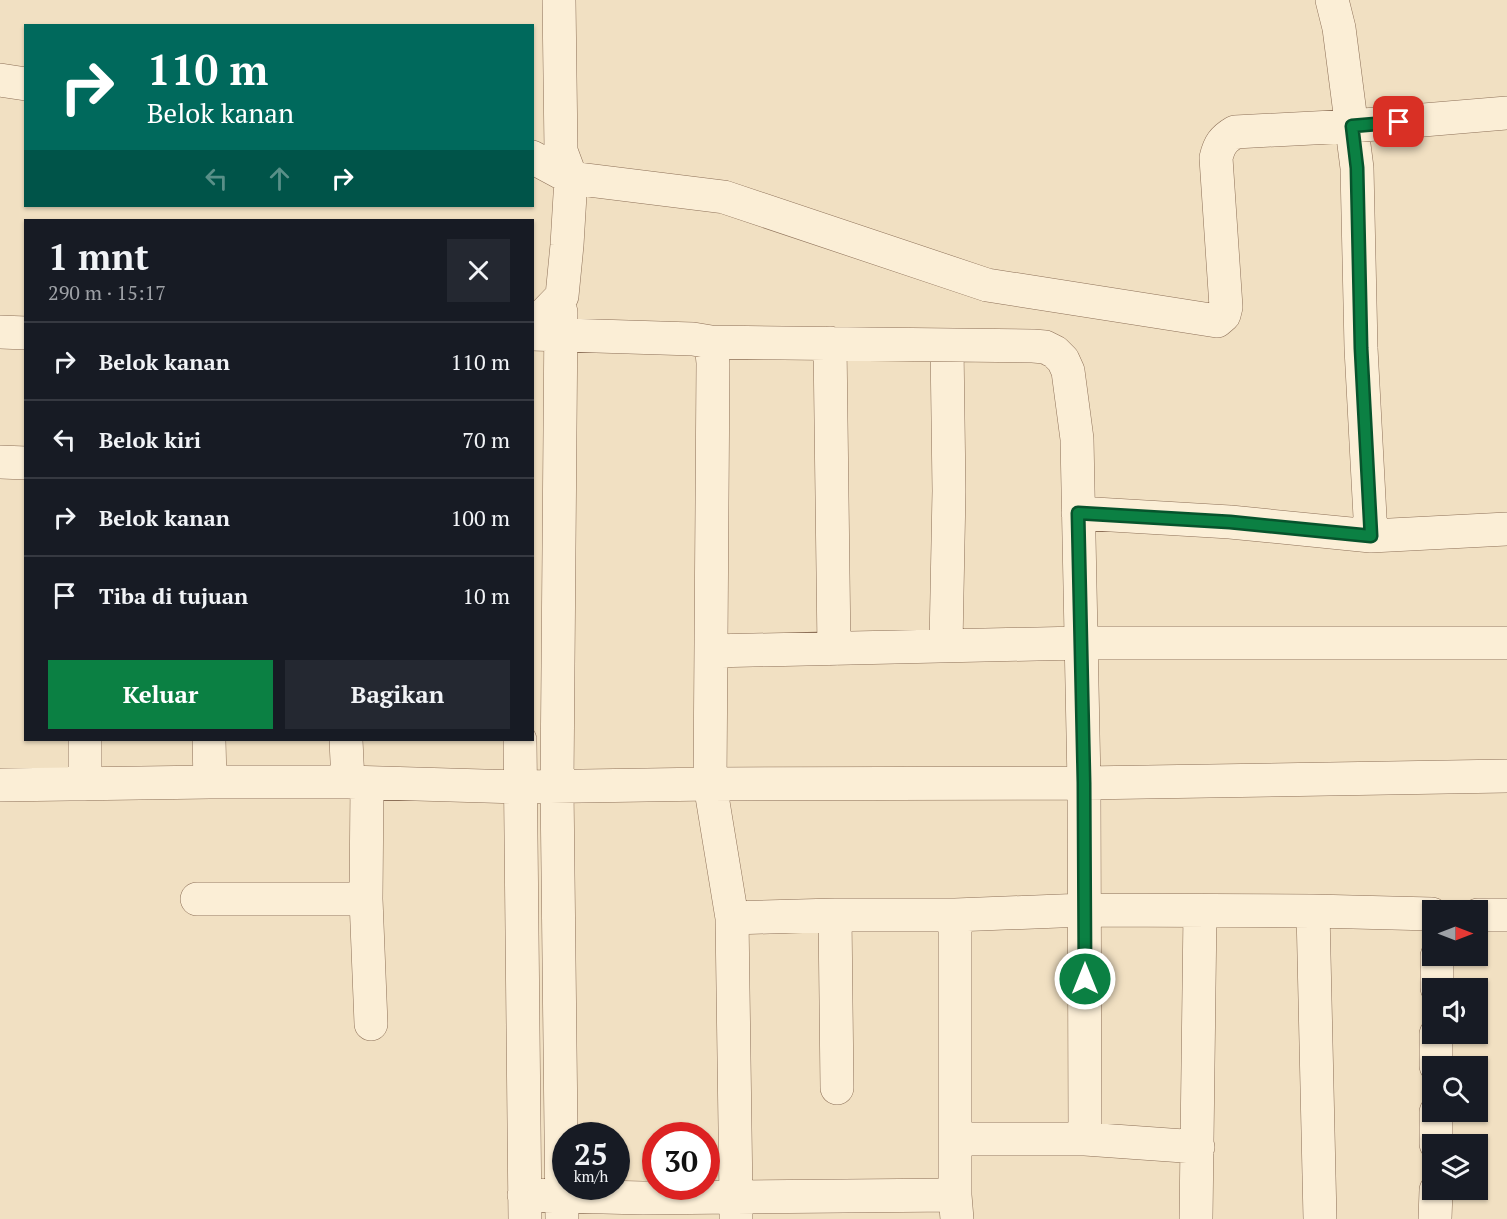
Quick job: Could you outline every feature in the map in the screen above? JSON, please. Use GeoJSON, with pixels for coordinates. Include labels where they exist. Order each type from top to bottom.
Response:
{"type":"FeatureCollection","features":[{"type":"Feature","properties":{"kind":"street"},"geometry":{"type":"LineString","coordinates":[[559,0],[561,151],[571,178],[562,296],[542,332],[557,786],[562,1208]]}},
{"type":"Feature","properties":{"kind":"street"},"geometry":{"type":"LineString","coordinates":[[1332,0],[1339,28],[1357,168],[1361,348],[1371,536]]}},
{"type":"Feature","properties":{"kind":"street"},"geometry":{"type":"LineString","coordinates":[[0,80],[24,84]]}},
{"type":"Feature","properties":{"kind":"street"},"geometry":{"type":"LineString","coordinates":[[534,158],[571,178],[724,197],[987,285],[1212,322],[1221,320],[1226,307],[1216,158],[1219,146],[1225,138],[1235,132],[1352,126],[1507,113]]}},
{"type":"Feature","properties":{"kind":"street"},"geometry":{"type":"LineString","coordinates":[[0,332],[24,333]]}},
{"type":"Feature","properties":{"kind":"street"},"geometry":{"type":"LineString","coordinates":[[542,332],[693,339],[711,342],[1045,347],[1055,352],[1063,360],[1068,370],[1077,439],[1084,783],[1085,1139]]}},
{"type":"Feature","properties":{"kind":"street"},"geometry":{"type":"LineString","coordinates":[[711,342],[713,363],[710,784],[732,918],[736,1208]]}},
{"type":"Feature","properties":{"kind":"street"},"geometry":{"type":"LineString","coordinates":[[830,343],[834,649]]}},
{"type":"Feature","properties":{"kind":"street"},"geometry":{"type":"LineString","coordinates":[[946,644],[949,491],[947,345]]}},
{"type":"Feature","properties":{"kind":"street"},"geometry":{"type":"LineString","coordinates":[[0,462],[24,462]]}},
{"type":"Feature","properties":{"kind":"street"},"geometry":{"type":"LineString","coordinates":[[1078,513],[1230,522],[1371,536],[1507,529]]}},
{"type":"Feature","properties":{"kind":"street"},"geometry":{"type":"LineString","coordinates":[[711,651],[946,644],[1507,643]]}},
{"type":"Feature","properties":{"kind":"street"},"geometry":{"type":"LineString","coordinates":[[85,741],[86,784]]}},
{"type":"Feature","properties":{"kind":"street"},"geometry":{"type":"LineString","coordinates":[[209,741],[210,782]]}},
{"type":"Feature","properties":{"kind":"street"},"geometry":{"type":"LineString","coordinates":[[346,741],[357,783],[366,899],[371,1024]]}},
{"type":"Feature","properties":{"kind":"street"},"geometry":{"type":"LineString","coordinates":[[520,741],[525,1207],[956,1207],[955,915]]}},
{"type":"Feature","properties":{"kind":"street"},"geometry":{"type":"LineString","coordinates":[[0,785],[210,782],[519,787],[1084,783],[1507,776]]}},
{"type":"Feature","properties":{"kind":"street"},"geometry":{"type":"LineString","coordinates":[[197,899],[366,899]]}},
{"type":"Feature","properties":{"kind":"street"},"geometry":{"type":"LineString","coordinates":[[732,918],[955,915],[1085,910],[1422,914]]}},
{"type":"Feature","properties":{"kind":"street"},"geometry":{"type":"LineString","coordinates":[[1313,911],[1320,1219]]}},
{"type":"Feature","properties":{"kind":"street"},"geometry":{"type":"LineString","coordinates":[[1196,1219],[1200,912]]}},
{"type":"Feature","properties":{"kind":"street"},"geometry":{"type":"LineString","coordinates":[[835,915],[837,1088]]}},
{"type":"Feature","properties":{"kind":"street"},"geometry":{"type":"LineString","coordinates":[[1488,915],[1507,915]]}},
{"type":"Feature","properties":{"kind":"street"},"geometry":{"type":"LineString","coordinates":[[955,1139],[1085,1139],[1198,1147]]}},
{"type":"Feature","properties":{"kind":"street"},"geometry":{"type":"LineString","coordinates":[[1435,1219],[1436,1200]]}},
{"type":"Feature","properties":{"kind":"route"},"geometry":{"type":"LineString","coordinates":[[1085,979],[1084,783],[1078,513],[1230,522],[1371,536],[1361,348],[1357,168],[1352,126],[1399,122]]}}]}
